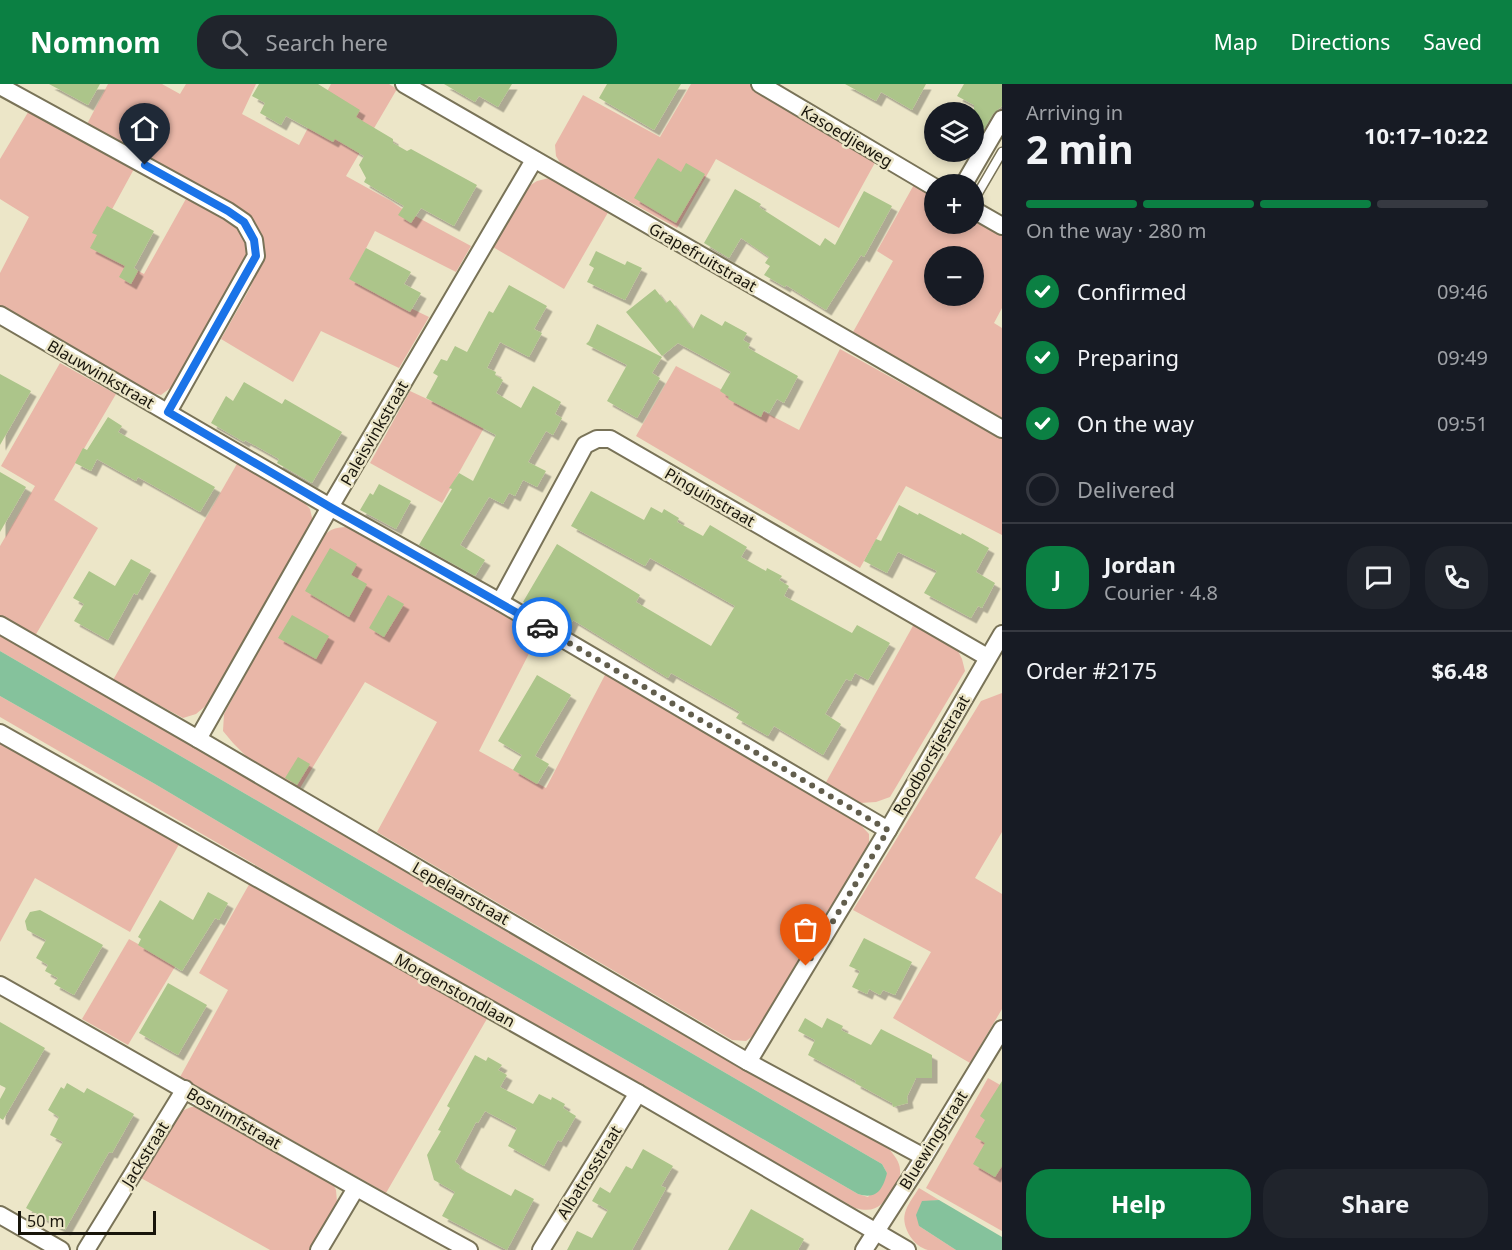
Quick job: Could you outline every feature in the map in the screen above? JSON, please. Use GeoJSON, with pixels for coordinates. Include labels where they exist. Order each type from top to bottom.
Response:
{"type":"FeatureCollection","features":[{"type":"Feature","properties":{"kind":"street","name":"Grapefruitstraat"},"geometry":{"type":"LineString","coordinates":[[404,84],[1002,429]]}},
{"type":"Feature","properties":{"kind":"street","name":"Kasoedjieweg"},"geometry":{"type":"LineString","coordinates":[[760,84],[924,181]]}},
{"type":"Feature","properties":{"kind":"street"},"geometry":{"type":"LineString","coordinates":[[0,86],[228,211],[244,222],[254,240],[256,256],[168,412]]}},
{"type":"Feature","properties":{"kind":"street"},"geometry":{"type":"LineString","coordinates":[[970,174],[1002,119]]}},
{"type":"Feature","properties":{"kind":"street","name":"Paleisvinkstraat"},"geometry":{"type":"LineString","coordinates":[[198,739],[330,507],[534,160]]}},
{"type":"Feature","properties":{"kind":"street"},"geometry":{"type":"LineString","coordinates":[[984,216],[1002,226]]}},
{"type":"Feature","properties":{"kind":"street","name":"Blauwvinkstraat"},"geometry":{"type":"LineString","coordinates":[[0,315],[330,507],[500,602],[888,830]]}},
{"type":"Feature","properties":{"kind":"street","name":"Pinguinstraat"},"geometry":{"type":"LineString","coordinates":[[500,602],[585,445],[597,439],[610,439],[987,657]]}},
{"type":"Feature","properties":{"kind":"street","name":"Lepelaarstraat"},"geometry":{"type":"LineString","coordinates":[[0,625],[748,1062],[924,1157]]}},
{"type":"Feature","properties":{"kind":"street","name":"Roodborstjestraat"},"geometry":{"type":"LineString","coordinates":[[748,1062],[888,830],[1002,634]]}},
{"type":"Feature","properties":{"kind":"street","name":"Morgenstondlaan"},"geometry":{"type":"LineString","coordinates":[[0,733],[638,1093],[907,1250]]}},
{"type":"Feature","properties":{"kind":"street","name":"Bosnimfstraat"},"geometry":{"type":"LineString","coordinates":[[0,985],[469,1250]]}},
{"type":"Feature","properties":{"kind":"street","name":"Bluewingstraat"},"geometry":{"type":"LineString","coordinates":[[864,1250],[1002,1029]]}},
{"type":"Feature","properties":{"kind":"street","name":"Jackstraat"},"geometry":{"type":"LineString","coordinates":[[86,1250],[185,1089]]}},
{"type":"Feature","properties":{"kind":"street","name":"Albatrosstraat"},"geometry":{"type":"LineString","coordinates":[[541,1250],[638,1093]]}},
{"type":"Feature","properties":{"kind":"street"},"geometry":{"type":"LineString","coordinates":[[319,1250],[356,1188]]}},
{"type":"Feature","properties":{"kind":"street"},"geometry":{"type":"LineString","coordinates":[[0,1215],[61,1250]]}},
{"type":"Feature","properties":{"kind":"lane"},"geometry":{"type":"LineString","coordinates":[[984,183],[1002,152]]}},
{"type":"Feature","properties":{"kind":"shaded area"},"geometry":{"type":"Polygon","coordinates":[[[108,84],[162,84],[180,94],[186,84],[256,84],[242,114],[299,145],[331,84],[389,84],[397,89],[346,176],[471,246],[456,272],[375,231],[350,279],[429,317],[399,368],[321,331],[293,382],[221,339],[250,288],[265,248],[251,218],[86,126],[108,84]]]}},
{"type":"Feature","properties":{"kind":"shaded area"},"geometry":{"type":"Polygon","coordinates":[[[691,84],[750,84],[877,159],[839,228],[716,159],[677,228],[561,164],[556,156],[555,145],[583,95],[660,137],[691,84]]]}},
{"type":"Feature","properties":{"kind":"shaded area"},"geometry":{"type":"Polygon","coordinates":[[[30,109],[134,169],[92,246],[144,274],[187,197],[233,222],[246,237],[248,255],[178,382],[161,395],[147,392],[0,305],[0,273],[29,217],[0,199],[0,159],[30,109]]]}},
{"type":"Feature","properties":{"kind":"shaded area"},"geometry":{"type":"Polygon","coordinates":[[[549,178],[560,181],[610,209],[564,289],[493,247],[529,186],[549,178]]]}},
{"type":"Feature","properties":{"kind":"shaded area"},"geometry":{"type":"Polygon","coordinates":[[[916,181],[924,186],[924,234],[984,234],[984,220],[1002,230],[1002,308],[994,323],[1002,328],[1002,418],[853,332],[893,261],[877,251],[916,181]]]}},
{"type":"Feature","properties":{"kind":"shaded area"},"geometry":{"type":"Polygon","coordinates":[[[840,349],[1002,439],[1002,535],[906,486],[860,568],[636,436],[676,366],[799,430],[840,349]]]}},
{"type":"Feature","properties":{"kind":"shaded area"},"geometry":{"type":"Polygon","coordinates":[[[60,363],[116,394],[54,500],[98,528],[35,636],[0,615],[0,546],[35,486],[1,466],[60,363]]]}},
{"type":"Feature","properties":{"kind":"shaded area"},"geometry":{"type":"Polygon","coordinates":[[[410,391],[485,426],[442,503],[370,463],[410,391]]]}},
{"type":"Feature","properties":{"kind":"shaded area"},"geometry":{"type":"Polygon","coordinates":[[[238,462],[302,500],[310,509],[313,522],[208,704],[196,714],[183,718],[113,680],[238,462]]]}},
{"type":"Feature","properties":{"kind":"shaded area"},"geometry":{"type":"Polygon","coordinates":[[[346,527],[539,634],[479,751],[546,788],[606,673],[858,822],[869,834],[869,846],[758,1032],[746,1041],[732,1040],[377,832],[437,722],[365,682],[300,788],[246,756],[223,731],[224,714],[315,547],[328,532],[346,527]]]}},
{"type":"Feature","properties":{"kind":"shaded area"},"geometry":{"type":"Polygon","coordinates":[[[914,624],[956,647],[965,671],[890,797],[876,802],[860,803],[825,784],[914,624]]]}},
{"type":"Feature","properties":{"kind":"shaded area"},"geometry":{"type":"Polygon","coordinates":[[[0,632],[889,1149],[900,1167],[897,1182],[878,1207],[868,1210],[855,1208],[0,717],[0,696],[858,1194],[868,1197],[887,1173],[882,1164],[0,651],[0,632]]]}},
{"type":"Feature","properties":{"kind":"shaded area"},"geometry":{"type":"Polygon","coordinates":[[[0,651],[882,1164],[887,1173],[881,1188],[870,1196],[858,1194],[0,696],[0,651]]]}},
{"type":"Feature","properties":{"kind":"shaded area"},"geometry":{"type":"Polygon","coordinates":[[[1002,693],[1002,832],[975,878],[1002,894],[1002,1009],[970,1063],[893,1018],[931,952],[853,910],[981,701],[1002,693]]]}},
{"type":"Feature","properties":{"kind":"shaded area"},"geometry":{"type":"Polygon","coordinates":[[[0,735],[182,839],[130,932],[35,878],[0,942],[0,735]]]}},
{"type":"Feature","properties":{"kind":"shaded area"},"geometry":{"type":"Polygon","coordinates":[[[251,881],[488,1017],[386,1193],[180,1077],[228,990],[199,973],[251,881]]]}},
{"type":"Feature","properties":{"kind":"shaded area"},"geometry":{"type":"Polygon","coordinates":[[[129,939],[176,965],[128,1045],[82,1019],[129,939]]]}},
{"type":"Feature","properties":{"kind":"shaded area"},"geometry":{"type":"Polygon","coordinates":[[[988,1078],[1002,1086],[1002,1231],[926,1188],[988,1078]]]}},
{"type":"Feature","properties":{"kind":"shaded area"},"geometry":{"type":"Polygon","coordinates":[[[191,1107],[200,1107],[333,1184],[337,1202],[310,1250],[270,1250],[141,1178],[182,1111],[191,1107]]]}},
{"type":"Feature","properties":{"kind":"shaded area"},"geometry":{"type":"Polygon","coordinates":[[[919,1188],[939,1200],[922,1202],[919,1226],[956,1250],[928,1250],[918,1245],[910,1236],[904,1218],[919,1188]]]}},
{"type":"Feature","properties":{"kind":"shaded area"},"geometry":{"type":"Polygon","coordinates":[[[939,1200],[1002,1237],[1002,1250],[956,1250],[919,1226],[916,1215],[922,1201],[939,1200]]]}},
{"type":"Feature","properties":{"kind":"building"},"geometry":{"type":"Polygon","coordinates":[[[49,84],[100,84],[88,105],[49,84]]]}},
{"type":"Feature","properties":{"kind":"building"},"geometry":{"type":"Polygon","coordinates":[[[259,84],[318,84],[360,110],[356,117],[393,139],[393,143],[407,151],[411,149],[477,185],[454,226],[421,208],[411,223],[398,215],[404,206],[364,182],[366,178],[359,165],[364,156],[335,139],[333,142],[286,116],[281,125],[260,113],[265,103],[252,96],[259,84]]]}},
{"type":"Feature","properties":{"kind":"building"},"geometry":{"type":"Polygon","coordinates":[[[444,84],[512,84],[498,107],[479,96],[475,102],[444,84]]]}},
{"type":"Feature","properties":{"kind":"building"},"geometry":{"type":"Polygon","coordinates":[[[607,84],[681,84],[654,130],[599,98],[607,84]]]}},
{"type":"Feature","properties":{"kind":"building"},"geometry":{"type":"Polygon","coordinates":[[[845,84],[926,84],[912,110],[881,92],[876,101],[845,84]]]}},
{"type":"Feature","properties":{"kind":"building"},"geometry":{"type":"Polygon","coordinates":[[[964,84],[1002,84],[1002,106],[993,114],[984,130],[984,102],[968,102],[957,96],[964,84]]]}},
{"type":"Feature","properties":{"kind":"building"},"geometry":{"type":"Polygon","coordinates":[[[658,158],[681,172],[686,163],[705,174],[676,223],[634,198],[658,158]]]}},
{"type":"Feature","properties":{"kind":"building"},"geometry":{"type":"Polygon","coordinates":[[[735,189],[761,204],[759,207],[820,246],[825,238],[835,245],[864,191],[892,206],[864,257],[861,255],[826,310],[786,285],[785,287],[764,275],[770,266],[765,263],[769,257],[741,238],[729,258],[704,243],[735,189]]]}},
{"type":"Feature","properties":{"kind":"building"},"geometry":{"type":"Polygon","coordinates":[[[107,206],[154,231],[134,268],[138,271],[131,284],[119,277],[125,266],[90,248],[97,235],[92,233],[107,206]]]}},
{"type":"Feature","properties":{"kind":"building"},"geometry":{"type":"Polygon","coordinates":[[[366,248],[411,272],[404,284],[421,293],[410,312],[349,279],[366,248]]]}},
{"type":"Feature","properties":{"kind":"building"},"geometry":{"type":"Polygon","coordinates":[[[596,251],[625,265],[627,261],[642,268],[625,300],[587,282],[594,268],[589,265],[596,251]]]}},
{"type":"Feature","properties":{"kind":"building"},"geometry":{"type":"Polygon","coordinates":[[[509,285],[547,306],[534,329],[542,333],[529,357],[500,342],[487,368],[496,372],[495,375],[503,380],[496,393],[521,408],[533,386],[561,402],[555,414],[562,418],[553,435],[546,431],[528,462],[546,471],[537,487],[523,480],[515,496],[509,493],[503,504],[489,497],[460,545],[485,560],[475,576],[419,545],[459,473],[473,481],[496,435],[426,398],[438,376],[433,373],[441,359],[447,361],[455,346],[467,352],[489,311],[493,313],[509,285]]]}},
{"type":"Feature","properties":{"kind":"building"},"geometry":{"type":"Polygon","coordinates":[[[655,289],[666,303],[670,300],[693,329],[701,314],[722,326],[725,321],[747,333],[743,340],[750,344],[748,348],[798,376],[784,403],[777,399],[769,413],[764,410],[761,417],[728,399],[729,397],[720,391],[731,372],[678,343],[662,356],[626,312],[655,289]]]}},
{"type":"Feature","properties":{"kind":"building"},"geometry":{"type":"Polygon","coordinates":[[[597,324],[662,357],[652,373],[660,378],[637,418],[607,401],[627,365],[586,344],[597,324]]]}},
{"type":"Feature","properties":{"kind":"building"},"geometry":{"type":"Polygon","coordinates":[[[0,374],[31,391],[0,445],[0,374]]]}},
{"type":"Feature","properties":{"kind":"building"},"geometry":{"type":"Polygon","coordinates":[[[244,382],[282,404],[285,399],[342,432],[312,483],[277,463],[279,459],[211,423],[226,396],[233,401],[244,382]]]}},
{"type":"Feature","properties":{"kind":"building"},"geometry":{"type":"Polygon","coordinates":[[[108,417],[122,426],[118,432],[215,487],[200,512],[138,477],[136,481],[97,459],[91,471],[75,463],[83,448],[87,450],[108,417]]]}},
{"type":"Feature","properties":{"kind":"building"},"geometry":{"type":"Polygon","coordinates":[[[0,472],[26,487],[0,532],[0,472]]]}},
{"type":"Feature","properties":{"kind":"building"},"geometry":{"type":"Polygon","coordinates":[[[379,484],[411,501],[396,529],[360,510],[370,493],[373,495],[379,484]]]}},
{"type":"Feature","properties":{"kind":"building"},"geometry":{"type":"Polygon","coordinates":[[[591,491],[644,520],[651,507],[662,513],[664,509],[679,518],[677,522],[703,536],[710,525],[747,547],[741,557],[766,571],[767,568],[782,576],[779,580],[789,586],[784,596],[852,633],[857,625],[890,643],[868,680],[855,673],[851,681],[846,679],[825,714],[841,724],[823,755],[774,726],[768,736],[736,718],[740,712],[671,673],[668,678],[573,620],[568,630],[523,602],[557,544],[640,595],[636,602],[711,646],[735,606],[650,558],[645,566],[571,526],[591,491]]]}},
{"type":"Feature","properties":{"kind":"building"},"geometry":{"type":"Polygon","coordinates":[[[899,505],[961,535],[962,533],[989,548],[976,572],[995,583],[982,608],[978,606],[971,618],[924,593],[937,571],[898,552],[887,573],[864,561],[876,539],[881,541],[899,505]]]}},
{"type":"Feature","properties":{"kind":"building"},"geometry":{"type":"Polygon","coordinates":[[[330,548],[357,564],[351,575],[367,584],[349,617],[305,591],[330,548]]]}},
{"type":"Feature","properties":{"kind":"building"},"geometry":{"type":"Polygon","coordinates":[[[131,559],[151,570],[137,595],[134,593],[108,640],[74,621],[84,604],[73,598],[89,571],[115,586],[131,559]]]}},
{"type":"Feature","properties":{"kind":"building"},"geometry":{"type":"Polygon","coordinates":[[[388,595],[404,604],[384,637],[369,628],[388,595]]]}},
{"type":"Feature","properties":{"kind":"building"},"geometry":{"type":"Polygon","coordinates":[[[292,615],[329,636],[316,659],[278,638],[292,615]]]}},
{"type":"Feature","properties":{"kind":"building"},"geometry":{"type":"Polygon","coordinates":[[[537,675],[571,695],[535,756],[549,764],[537,784],[513,770],[522,755],[498,741],[537,675]]]}},
{"type":"Feature","properties":{"kind":"building"},"geometry":{"type":"Polygon","coordinates":[[[298,757],[310,764],[297,785],[285,778],[298,757]]]}},
{"type":"Feature","properties":{"kind":"building"},"geometry":{"type":"Polygon","coordinates":[[[208,892],[228,903],[219,920],[215,918],[182,971],[138,945],[141,939],[138,937],[160,900],[193,920],[208,892]]]}},
{"type":"Feature","properties":{"kind":"building"},"geometry":{"type":"Polygon","coordinates":[[[40,910],[103,945],[74,995],[54,984],[58,978],[45,971],[48,965],[36,958],[46,940],[27,930],[25,921],[30,912],[40,910]]]}},
{"type":"Feature","properties":{"kind":"building"},"geometry":{"type":"Polygon","coordinates":[[[864,938],[912,962],[895,995],[883,990],[880,995],[869,989],[867,994],[852,987],[860,971],[849,966],[864,938]]]}},
{"type":"Feature","properties":{"kind":"building"},"geometry":{"type":"Polygon","coordinates":[[[168,983],[207,1005],[178,1055],[139,1033],[168,983]]]}},
{"type":"Feature","properties":{"kind":"building"},"geometry":{"type":"Polygon","coordinates":[[[805,1018],[822,1028],[827,1018],[843,1026],[841,1030],[871,1045],[881,1029],[932,1055],[932,1078],[916,1078],[907,1097],[908,1103],[893,1107],[892,1103],[808,1055],[815,1040],[798,1031],[805,1018]]]}},
{"type":"Feature","properties":{"kind":"building"},"geometry":{"type":"Polygon","coordinates":[[[0,1022],[45,1048],[3,1120],[0,1118],[0,1099],[6,1088],[0,1085],[0,1022]]]}},
{"type":"Feature","properties":{"kind":"building"},"geometry":{"type":"Polygon","coordinates":[[[475,1055],[486,1061],[488,1057],[502,1065],[498,1070],[507,1075],[500,1087],[533,1104],[539,1094],[551,1100],[552,1097],[565,1104],[563,1108],[576,1116],[561,1142],[558,1140],[544,1166],[508,1146],[517,1128],[485,1111],[478,1123],[476,1122],[455,1162],[460,1166],[459,1168],[511,1196],[515,1189],[534,1199],[507,1250],[442,1216],[455,1192],[434,1180],[427,1155],[441,1131],[438,1130],[450,1108],[447,1106],[475,1055]]]}},
{"type":"Feature","properties":{"kind":"building"},"geometry":{"type":"Polygon","coordinates":[[[1002,1081],[1002,1166],[995,1177],[973,1164],[985,1143],[975,1137],[985,1120],[980,1116],[1002,1081]]]}},
{"type":"Feature","properties":{"kind":"building"},"geometry":{"type":"Polygon","coordinates":[[[67,1083],[84,1093],[87,1088],[134,1114],[112,1153],[109,1152],[65,1230],[26,1208],[63,1142],[50,1135],[59,1117],[48,1110],[61,1087],[64,1089],[67,1083]]]}},
{"type":"Feature","properties":{"kind":"building"},"geometry":{"type":"Polygon","coordinates":[[[643,1149],[673,1166],[661,1186],[666,1188],[632,1250],[567,1250],[577,1231],[592,1238],[608,1210],[592,1201],[600,1187],[610,1193],[626,1166],[632,1169],[643,1149]]]}},
{"type":"Feature","properties":{"kind":"building"},"geometry":{"type":"Polygon","coordinates":[[[751,1209],[804,1239],[798,1250],[728,1250],[751,1209]]]}},
{"type":"Feature","properties":{"kind":"way so far"},"geometry":{"type":"LineString","coordinates":[[542,627],[888,830],[806,966]]}},
{"type":"Feature","properties":{"kind":"route"},"geometry":{"type":"LineString","coordinates":[[145,165],[244,222],[254,240],[256,256],[168,412],[542,627]]}}]}
